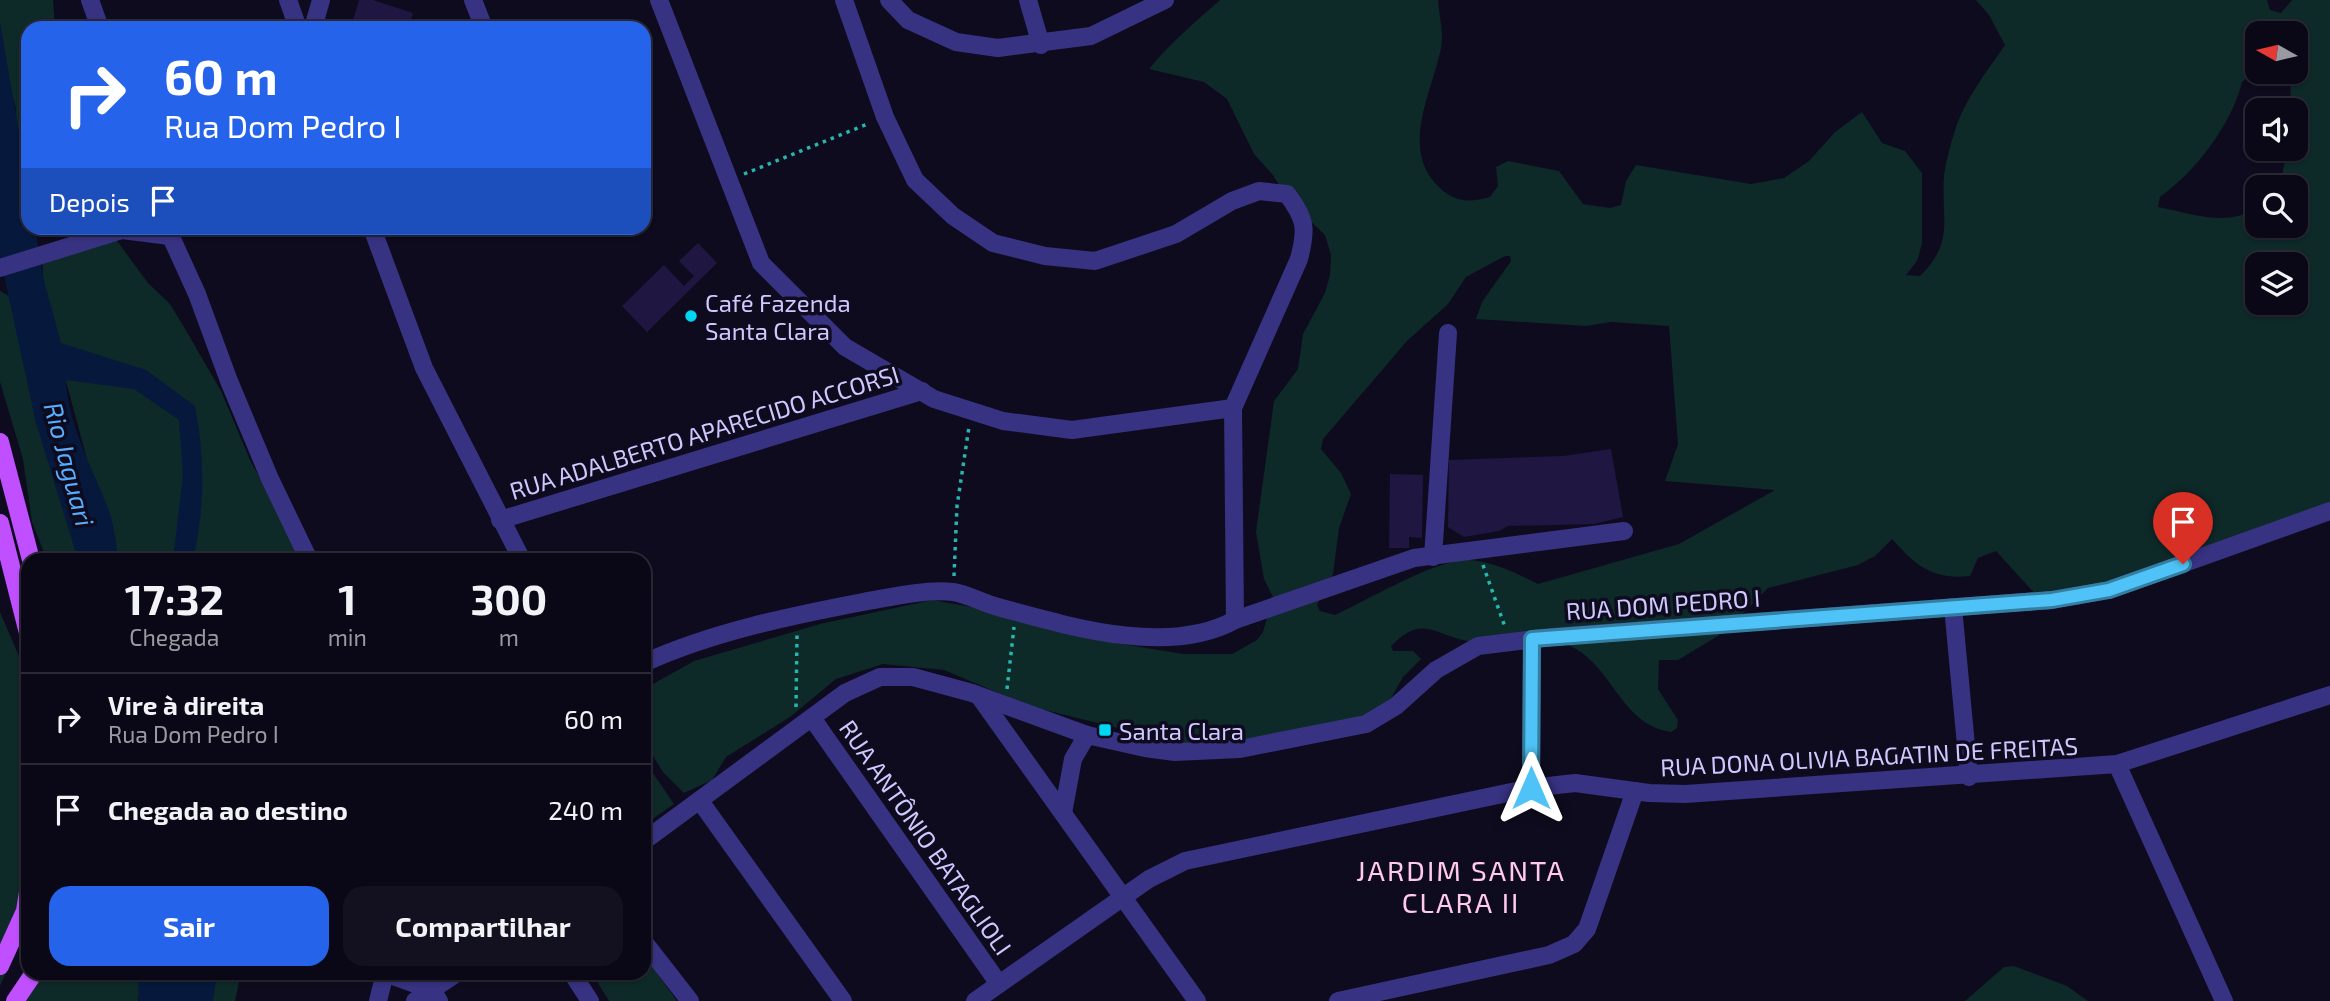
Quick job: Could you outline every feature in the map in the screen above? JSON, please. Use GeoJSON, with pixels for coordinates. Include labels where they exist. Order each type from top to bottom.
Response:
{"type":"FeatureCollection","features":[{"type":"Feature","properties":{"kind":"main road"},"geometry":{"type":"LineString","coordinates":[[0,442],[29,553]]}},
{"type":"Feature","properties":{"kind":"main road"},"geometry":{"type":"LineString","coordinates":[[0,523],[21,606]]}},
{"type":"Feature","properties":{"kind":"main road"},"geometry":{"type":"LineString","coordinates":[[0,966],[21,920]]}},
{"type":"Feature","properties":{"kind":"main road"},"geometry":{"type":"LineString","coordinates":[[15,1001],[29,980]]}},
{"type":"Feature","properties":{"kind":"street"},"geometry":{"type":"LineString","coordinates":[[90,0],[98,21]]}},
{"type":"Feature","properties":{"kind":"street"},"geometry":{"type":"LineString","coordinates":[[288,0],[296,21]]}},
{"type":"Feature","properties":{"kind":"street"},"geometry":{"type":"LineString","coordinates":[[315,21],[321,0]]}},
{"type":"Feature","properties":{"kind":"street"},"geometry":{"type":"LineString","coordinates":[[473,0],[481,21]]}},
{"type":"Feature","properties":{"kind":"street"},"geometry":{"type":"LineString","coordinates":[[659,0],[761,263],[845,347],[934,399],[1003,421],[1072,430],[1233,408]]}},
{"type":"Feature","properties":{"kind":"street"},"geometry":{"type":"LineString","coordinates":[[844,0],[885,117],[915,180],[953,216],[993,243],[1045,256],[1095,261],[1176,234],[1232,201],[1259,191],[1287,194],[1302,214],[1305,237],[1299,259],[1233,408],[1235,620]]}},
{"type":"Feature","properties":{"kind":"street"},"geometry":{"type":"LineString","coordinates":[[889,0],[908,20],[956,42],[998,48],[1041,45],[1091,36],[1165,0]]}},
{"type":"Feature","properties":{"kind":"street"},"geometry":{"type":"LineString","coordinates":[[1028,0],[1041,45]]}},
{"type":"Feature","properties":{"kind":"street"},"geometry":{"type":"LineString","coordinates":[[0,268],[106,235]]}},
{"type":"Feature","properties":{"kind":"street"},"geometry":{"type":"LineString","coordinates":[[172,235],[270,480],[306,553]]}},
{"type":"Feature","properties":{"kind":"street"},"geometry":{"type":"LineString","coordinates":[[375,235],[424,368],[518,553]]}},
{"type":"Feature","properties":{"kind":"street"},"geometry":{"type":"LineString","coordinates":[[1433,557],[1448,333]]}},
{"type":"Feature","properties":{"kind":"street","name":"RUA ADALBERTO APARECIDO ACCORSI"},"geometry":{"type":"LineString","coordinates":[[500,520],[922,391]]}},
{"type":"Feature","properties":{"kind":"street","name":"RUA DOM PEDRO I"},"geometry":{"type":"LineString","coordinates":[[651,836],[845,693],[880,677],[913,677],[979,696],[1087,735],[1155,750],[1206,752],[1275,744],[1366,724],[1396,706],[1436,670],[1478,646],[1532,639],[2052,600],[2109,590],[2330,511]]}},
{"type":"Feature","properties":{"kind":"street"},"geometry":{"type":"LineString","coordinates":[[651,661],[797,615],[905,594],[954,592],[1062,624],[1146,637],[1193,636],[1217,631],[1235,620],[1414,558],[1623,531]]}},
{"type":"Feature","properties":{"kind":"street"},"geometry":{"type":"LineString","coordinates":[[1953,607],[1969,777]]}},
{"type":"Feature","properties":{"kind":"street"},"geometry":{"type":"LineString","coordinates":[[1531,788],[1532,639]]}},
{"type":"Feature","properties":{"kind":"street","name":"RUA DONA OLIVIA BAGATIN DE FREITAS"},"geometry":{"type":"LineString","coordinates":[[975,1001],[1149,879],[1185,861],[1531,788],[1576,783],[1685,794],[1969,777],[2117,764],[2330,695]]}},
{"type":"Feature","properties":{"kind":"street"},"geometry":{"type":"LineString","coordinates":[[979,696],[1197,1001]]}},
{"type":"Feature","properties":{"kind":"street","name":"RUA ANTÔNIO BATAGLIOLI"},"geometry":{"type":"LineString","coordinates":[[812,718],[999,984]]}},
{"type":"Feature","properties":{"kind":"street"},"geometry":{"type":"LineString","coordinates":[[1063,813],[1073,759],[1087,735]]}},
{"type":"Feature","properties":{"kind":"street"},"geometry":{"type":"LineString","coordinates":[[2117,764],[2224,1001]]}},
{"type":"Feature","properties":{"kind":"street"},"geometry":{"type":"LineString","coordinates":[[1338,1001],[1549,955],[1574,944],[1587,929],[1635,791]]}},
{"type":"Feature","properties":{"kind":"street"},"geometry":{"type":"LineString","coordinates":[[700,801],[843,1001]]}},
{"type":"Feature","properties":{"kind":"street"},"geometry":{"type":"LineString","coordinates":[[651,951],[690,1001]]}},
{"type":"Feature","properties":{"kind":"street"},"geometry":{"type":"LineString","coordinates":[[378,1001],[383,980]]}},
{"type":"Feature","properties":{"kind":"street"},"geometry":{"type":"LineString","coordinates":[[401,980],[435,995]]}},
{"type":"Feature","properties":{"kind":"street"},"geometry":{"type":"LineString","coordinates":[[415,1001],[435,995],[450,980]]}},
{"type":"Feature","properties":{"kind":"street"},"geometry":{"type":"LineString","coordinates":[[576,980],[590,1001]]}},
{"type":"Feature","properties":{"kind":"path"},"geometry":{"type":"LineString","coordinates":[[729,180],[885,117]]}},
{"type":"Feature","properties":{"kind":"path"},"geometry":{"type":"LineString","coordinates":[[954,592],[957,506],[972,411]]}},
{"type":"Feature","properties":{"kind":"path"},"geometry":{"type":"LineString","coordinates":[[1486,573],[1505,625]]}},
{"type":"Feature","properties":{"kind":"path"},"geometry":{"type":"LineString","coordinates":[[1005,705],[1016,612]]}},
{"type":"Feature","properties":{"kind":"path"},"geometry":{"type":"LineString","coordinates":[[796,730],[797,615]]}},
{"type":"Feature","properties":{"kind":"green space"},"geometry":{"type":"Polygon","coordinates":[[[0,0],[53,0],[54,21],[21,21],[21,160],[15,141],[16,109],[0,47],[0,0]]]}},
{"type":"Feature","properties":{"kind":"green space"},"geometry":{"type":"Polygon","coordinates":[[[1220,0],[1438,0],[1442,42],[1422,121],[1422,157],[1428,174],[1441,189],[1464,200],[1490,197],[1498,186],[1496,167],[1508,161],[1559,171],[1583,204],[1610,208],[1621,205],[1626,181],[1636,165],[1751,184],[1784,178],[1809,161],[1835,132],[1862,112],[1882,143],[1905,151],[1922,173],[1922,244],[1917,261],[1906,275],[1920,276],[1931,264],[1942,241],[1944,176],[1957,124],[1973,93],[2005,45],[1989,15],[1976,0],[2267,0],[2270,10],[2281,13],[2292,0],[2330,0],[2330,516],[2256,547],[2170,564],[2079,605],[2055,604],[2037,596],[1996,551],[1978,558],[1970,576],[1945,576],[1925,569],[1892,539],[1875,556],[1858,565],[1768,588],[1726,631],[1678,660],[1659,660],[1658,689],[1678,720],[1677,728],[1671,732],[1653,727],[1639,718],[1596,665],[1568,645],[1542,639],[1479,643],[1419,629],[1411,631],[1391,646],[1393,651],[1413,651],[1421,659],[1403,677],[1388,704],[1365,718],[1255,740],[1178,743],[1029,706],[944,670],[883,664],[836,679],[790,717],[726,757],[712,780],[684,793],[663,772],[651,753],[651,685],[694,661],[820,624],[932,600],[972,607],[1055,631],[1183,654],[1232,654],[1257,640],[1263,632],[1273,597],[1264,579],[1256,532],[1274,401],[1298,369],[1303,334],[1325,293],[1330,275],[1331,255],[1325,235],[1288,200],[1273,175],[1254,154],[1227,99],[1204,82],[1149,69],[1220,0]],[[1505,256],[1466,277],[1448,304],[1407,341],[1323,439],[1321,449],[1341,473],[1351,494],[1339,528],[1333,574],[1317,605],[1320,611],[1335,615],[1423,572],[1458,561],[1489,563],[1538,584],[1679,544],[1775,490],[1665,481],[1678,444],[1669,326],[1611,322],[1586,326],[1476,319],[1482,302],[1511,261],[1510,256],[1505,256]]]}},
{"type":"Feature","properties":{"kind":"green space"},"geometry":{"type":"Polygon","coordinates":[[[113,235],[148,283],[170,304],[187,332],[221,391],[250,460],[301,553],[112,553],[44,299],[42,253],[113,235]]]}},
{"type":"Feature","properties":{"kind":"green space"},"geometry":{"type":"Polygon","coordinates":[[[0,291],[19,302],[89,553],[44,553],[32,522],[23,459],[0,382],[0,291]]]}},
{"type":"Feature","properties":{"kind":"green space"},"geometry":{"type":"Polygon","coordinates":[[[0,612],[21,661],[21,938],[0,986],[0,612]]]}},
{"type":"Feature","properties":{"kind":"green space"},"geometry":{"type":"Polygon","coordinates":[[[651,770],[674,804],[651,820],[651,770]]]}},
{"type":"Feature","properties":{"kind":"green space"},"geometry":{"type":"Polygon","coordinates":[[[651,965],[677,1001],[609,1001],[596,980],[651,980],[651,965]]]}},
{"type":"Feature","properties":{"kind":"green space"},"geometry":{"type":"Polygon","coordinates":[[[2014,966],[2067,986],[2088,1001],[1965,1001],[2004,967],[2014,966]]]}},
{"type":"Feature","properties":{"kind":"green space"},"geometry":{"type":"Polygon","coordinates":[[[21,976],[21,980],[141,980],[138,1001],[6,1001],[21,976]]]}},
{"type":"Feature","properties":{"kind":"green space"},"geometry":{"type":"Polygon","coordinates":[[[181,980],[240,980],[235,1001],[178,1001],[181,980]]]}},
{"type":"Feature","properties":{"kind":"water","name":"Rio Jaguari"},"geometry":{"type":"Polygon","coordinates":[[[0,22],[21,144],[21,235],[36,235],[43,277],[61,343],[146,370],[195,406],[201,445],[202,503],[194,553],[174,553],[183,475],[179,420],[134,389],[66,380],[71,412],[107,506],[117,553],[76,553],[36,423],[0,257],[0,22]]]}},
{"type":"Feature","properties":{"kind":"water"},"geometry":{"type":"Polygon","coordinates":[[[138,980],[216,980],[213,1001],[139,1001],[138,980]]]}},
{"type":"Feature","properties":{"kind":"building"},"geometry":{"type":"Polygon","coordinates":[[[359,0],[373,0],[413,13],[410,21],[353,21],[359,0]]]}},
{"type":"Feature","properties":{"kind":"building"},"geometry":{"type":"Polygon","coordinates":[[[698,243],[717,263],[647,332],[622,306],[664,265],[684,286],[694,276],[679,261],[698,243]]]}},
{"type":"Feature","properties":{"kind":"building"},"geometry":{"type":"Polygon","coordinates":[[[1611,449],[1623,517],[1594,524],[1508,526],[1499,531],[1464,537],[1448,527],[1449,460],[1563,456],[1611,449]]]}},
{"type":"Feature","properties":{"kind":"building"},"geometry":{"type":"Polygon","coordinates":[[[1390,474],[1423,475],[1422,538],[1409,537],[1409,548],[1389,548],[1390,474]]]}},
{"type":"Feature","properties":{"kind":"place","name":"Café Fazenda Santa Clara"},"geometry":{"type":"Point","coordinates":[691,316]}},
{"type":"Feature","properties":{"kind":"place","name":"Santa Clara"},"geometry":{"type":"Point","coordinates":[1105,730]}},
{"type":"Feature","properties":{"kind":"district","name":"JARDIM SANTA CLARA II"},"geometry":{"type":"Point","coordinates":[1461,886]}},
{"type":"Feature","properties":{"kind":"route"},"geometry":{"type":"LineString","coordinates":[[1531,788],[1532,639],[2052,600],[2109,590],[2183,564]]}}]}
